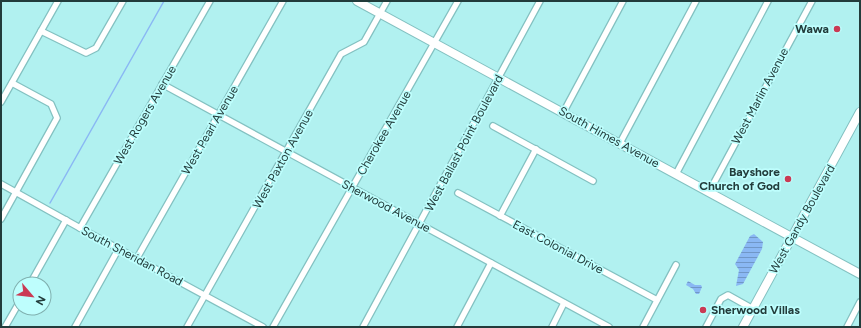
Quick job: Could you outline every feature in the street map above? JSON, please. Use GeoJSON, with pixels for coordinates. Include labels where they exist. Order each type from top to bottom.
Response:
{"type":"FeatureCollection","features":[{"type":"Feature","properties":{"kind":"street"},"geometry":{"type":"LineString","coordinates":[[1,102],[58,1]]}},
{"type":"Feature","properties":{"kind":"street"},"geometry":{"type":"LineString","coordinates":[[41,31],[86,53],[96,48],[123,1]]}},
{"type":"Feature","properties":{"kind":"street","name":"West Rogers Avenue"},"geometry":{"type":"LineString","coordinates":[[80,228],[210,1]]}},
{"type":"Feature","properties":{"kind":"street","name":"West Pearl Avenue"},"geometry":{"type":"LineString","coordinates":[[137,258],[283,1]]}},
{"type":"Feature","properties":{"kind":"street","name":"South Himes Avenue"},"geometry":{"type":"LineString","coordinates":[[357,1],[620,143],[791,238],[860,274]]}},
{"type":"Feature","properties":{"kind":"street","name":"West Paxton Avenue"},"geometry":{"type":"LineString","coordinates":[[187,327],[341,54],[364,42],[387,1]]}},
{"type":"Feature","properties":{"kind":"street","name":"Cherokee Avenue"},"geometry":{"type":"LineString","coordinates":[[273,327],[458,1]]}},
{"type":"Feature","properties":{"kind":"street","name":"West Ballast Point Boulevard"},"geometry":{"type":"LineString","coordinates":[[363,327],[540,1]]}},
{"type":"Feature","properties":{"kind":"street"},"geometry":{"type":"LineString","coordinates":[[563,112],[624,1]]}},
{"type":"Feature","properties":{"kind":"street"},"geometry":{"type":"LineString","coordinates":[[620,143],[696,1]]}},
{"type":"Feature","properties":{"kind":"street"},"geometry":{"type":"LineString","coordinates":[[676,174],[768,1]]}},
{"type":"Feature","properties":{"kind":"street","name":"West Marlin Avenue"},"geometry":{"type":"LineString","coordinates":[[709,192],[812,1]]}},
{"type":"Feature","properties":{"kind":"street"},"geometry":{"type":"LineString","coordinates":[[1,219],[57,118],[51,104],[12,83]]}},
{"type":"Feature","properties":{"kind":"street","name":"Sherwood Avenue"},"geometry":{"type":"LineString","coordinates":[[162,84],[610,327]]}},
{"type":"Feature","properties":{"kind":"street","name":"West Gandy Boulevard"},"geometry":{"type":"LineString","coordinates":[[743,327],[860,112]]}},
{"type":"Feature","properties":{"kind":"street"},"geometry":{"type":"LineString","coordinates":[[493,126],[594,181]]}},
{"type":"Feature","properties":{"kind":"street"},"geometry":{"type":"LineString","coordinates":[[500,216],[536,149]]}},
{"type":"Feature","properties":{"kind":"street","name":"South Sheridan Road"},"geometry":{"type":"LineString","coordinates":[[1,184],[263,327]]}},
{"type":"Feature","properties":{"kind":"street","name":"East Colonial Drive"},"geometry":{"type":"LineString","coordinates":[[458,193],[657,300]]}},
{"type":"Feature","properties":{"kind":"street"},"geometry":{"type":"LineString","coordinates":[[34,276],[66,220]]}},
{"type":"Feature","properties":{"kind":"street"},"geometry":{"type":"LineString","coordinates":[[75,327],[119,248]]}},
{"type":"Feature","properties":{"kind":"street"},"geometry":{"type":"LineString","coordinates":[[457,327],[491,263]]}},
{"type":"Feature","properties":{"kind":"street"},"geometry":{"type":"LineString","coordinates":[[643,327],[676,265]]}},
{"type":"Feature","properties":{"kind":"street"},"geometry":{"type":"LineString","coordinates":[[706,327],[721,299],[728,295],[753,309]]}},
{"type":"Feature","properties":{"kind":"street"},"geometry":{"type":"LineString","coordinates":[[847,327],[860,302]]}},
{"type":"Feature","properties":{"kind":"street"},"geometry":{"type":"LineString","coordinates":[[552,327],[564,303]]}},
{"type":"Feature","properties":{"kind":"street"},"geometry":{"type":"LineString","coordinates":[[5,327],[12,315]]}},
{"type":"Feature","properties":{"kind":"water"},"geometry":{"type":"Polygon","coordinates":[[[754,234],[763,242],[762,249],[743,284],[736,286],[739,270],[735,264],[750,236],[754,234]]]}},
{"type":"Feature","properties":{"kind":"water"},"geometry":{"type":"Polygon","coordinates":[[[688,281],[695,285],[701,285],[702,287],[699,294],[696,294],[693,289],[686,285],[688,281]]]}},
{"type":"Feature","properties":{"kind":"waterway"},"geometry":{"type":"LineString","coordinates":[[50,203],[164,1]]}},
{"type":"Feature","properties":{"kind":"place","name":"Wawa"},"geometry":{"type":"Point","coordinates":[837,29]}},
{"type":"Feature","properties":{"kind":"place","name":"Bayshore Church of God"},"geometry":{"type":"Point","coordinates":[788,179]}},
{"type":"Feature","properties":{"kind":"place","name":"Sherwood Villas"},"geometry":{"type":"Point","coordinates":[703,310]}}]}
